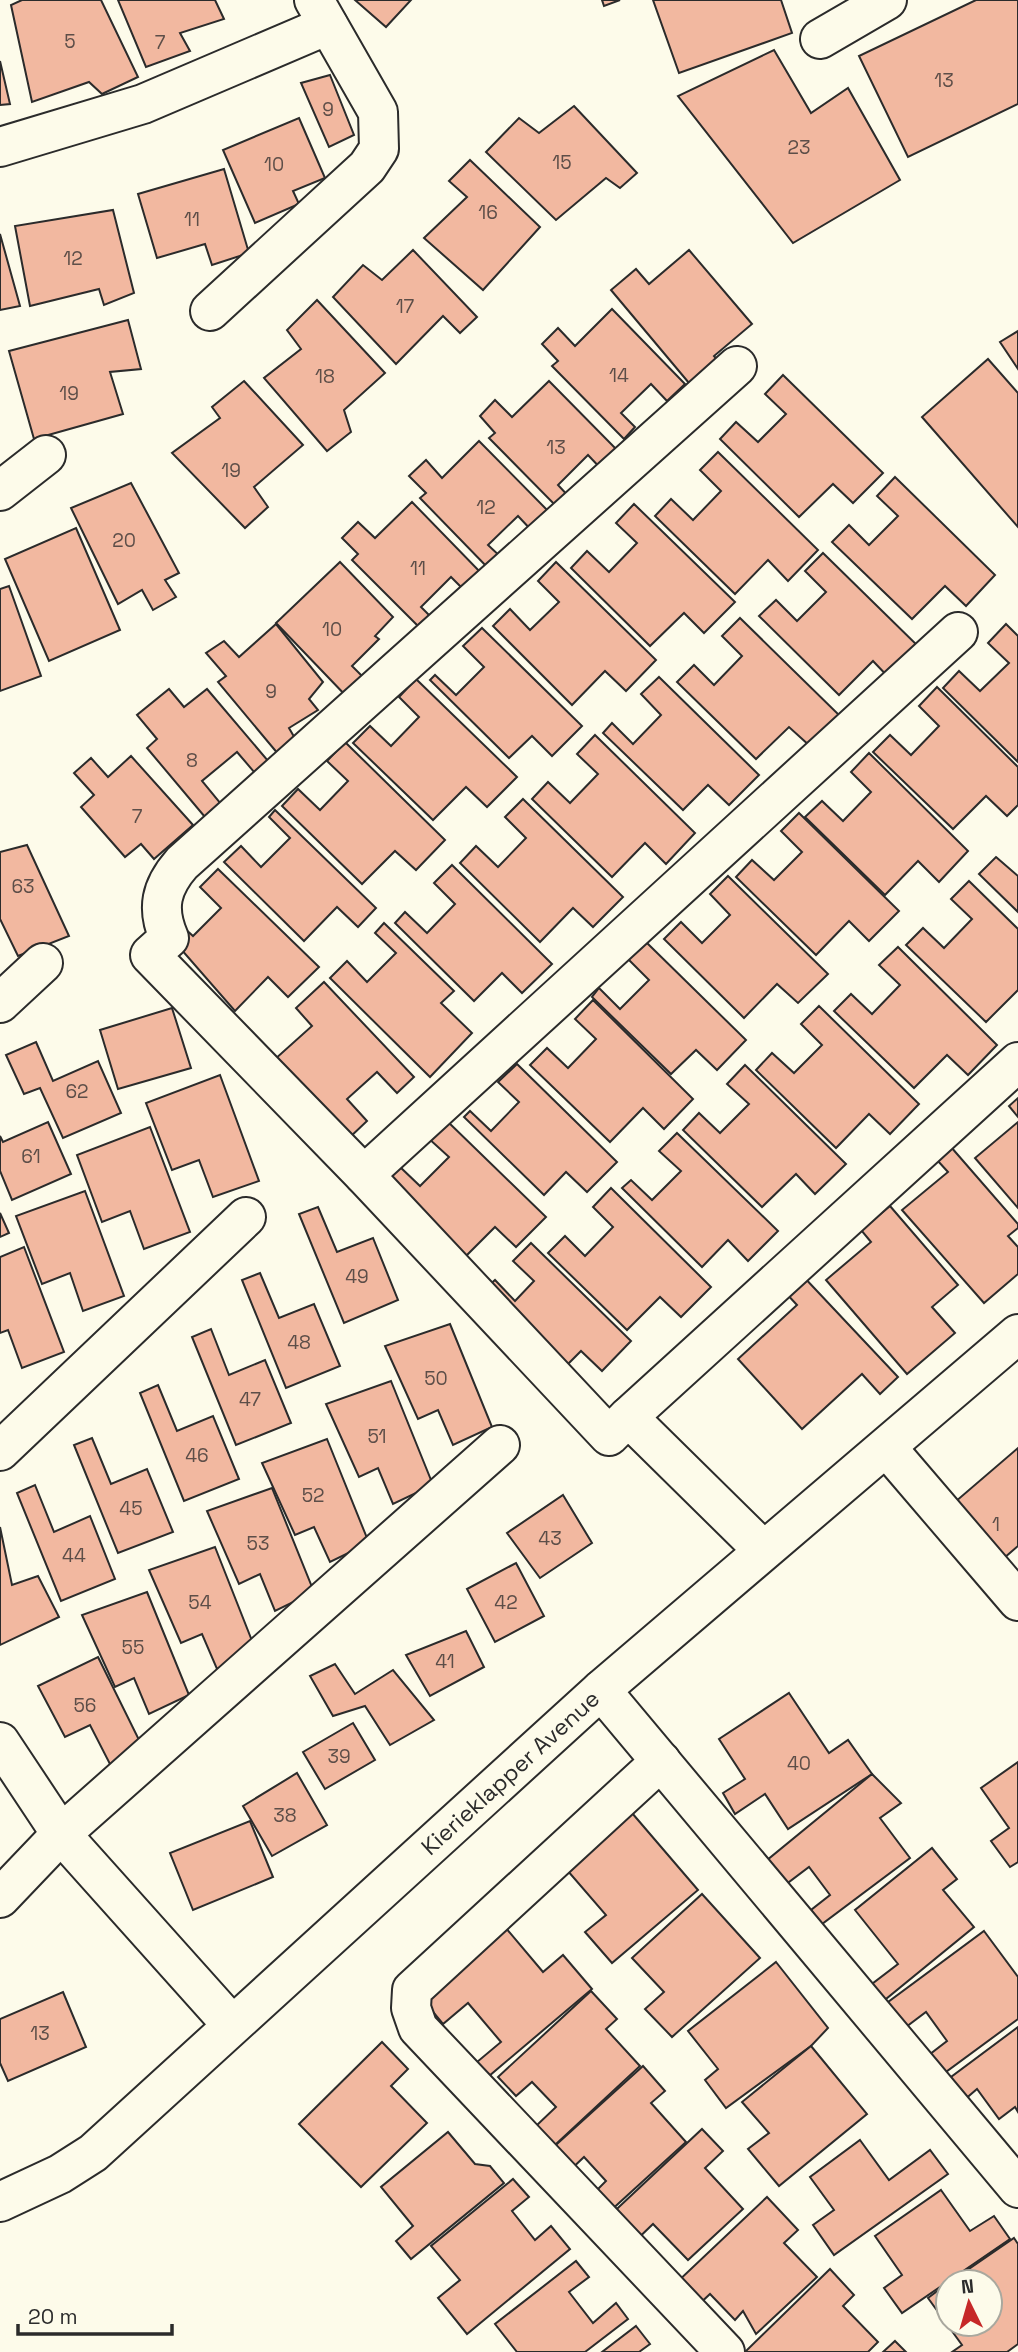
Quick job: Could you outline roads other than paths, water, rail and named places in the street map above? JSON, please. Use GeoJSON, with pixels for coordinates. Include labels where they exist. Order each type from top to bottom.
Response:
{"type":"FeatureCollection","features":[{"type":"Feature","properties":{"kind":"street"},"geometry":{"type":"LineString","coordinates":[[820,39],[887,0]]}},
{"type":"Feature","properties":{"kind":"street"},"geometry":{"type":"LineString","coordinates":[[0,147],[144,104],[321,12],[377,113],[379,149],[367,167],[210,311]]}},
{"type":"Feature","properties":{"kind":"street"},"geometry":{"type":"LineString","coordinates":[[737,366],[182,863],[169,878],[161,906],[169,938],[150,955],[364,1175],[609,1436],[1018,1062]]}},
{"type":"Feature","properties":{"kind":"street"},"geometry":{"type":"LineString","coordinates":[[0,491],[46,455]]}},
{"type":"Feature","properties":{"kind":"street"},"geometry":{"type":"LineString","coordinates":[[364,1175],[958,632]]}},
{"type":"Feature","properties":{"kind":"street"},"geometry":{"type":"LineString","coordinates":[[0,1003],[43,963]]}},
{"type":"Feature","properties":{"kind":"street"},"geometry":{"type":"LineString","coordinates":[[0,1451],[246,1217]]}},
{"type":"Feature","properties":{"kind":"street","name":"Kierieklapper Avenue"},"geometry":{"type":"LineString","coordinates":[[0,2202],[60,2174],[93,2153],[601,1690],[1018,1334]]}},
{"type":"Feature","properties":{"kind":"street"},"geometry":{"type":"LineString","coordinates":[[628,1417],[763,1550]]}},
{"type":"Feature","properties":{"kind":"street"},"geometry":{"type":"LineString","coordinates":[[0,1898],[61,1834],[500,1445]]}},
{"type":"Feature","properties":{"kind":"street"},"geometry":{"type":"LineString","coordinates":[[887,1448],[1018,1601]]}},
{"type":"Feature","properties":{"kind":"street"},"geometry":{"type":"LineString","coordinates":[[601,1690],[1018,2188]]}},
{"type":"Feature","properties":{"kind":"street"},"geometry":{"type":"LineString","coordinates":[[0,1742],[61,1834],[232,2025]]}},
{"type":"Feature","properties":{"kind":"street"},"geometry":{"type":"LineString","coordinates":[[661,1761],[412,1990],[411,2008],[418,2028],[725,2352]]}}]}
